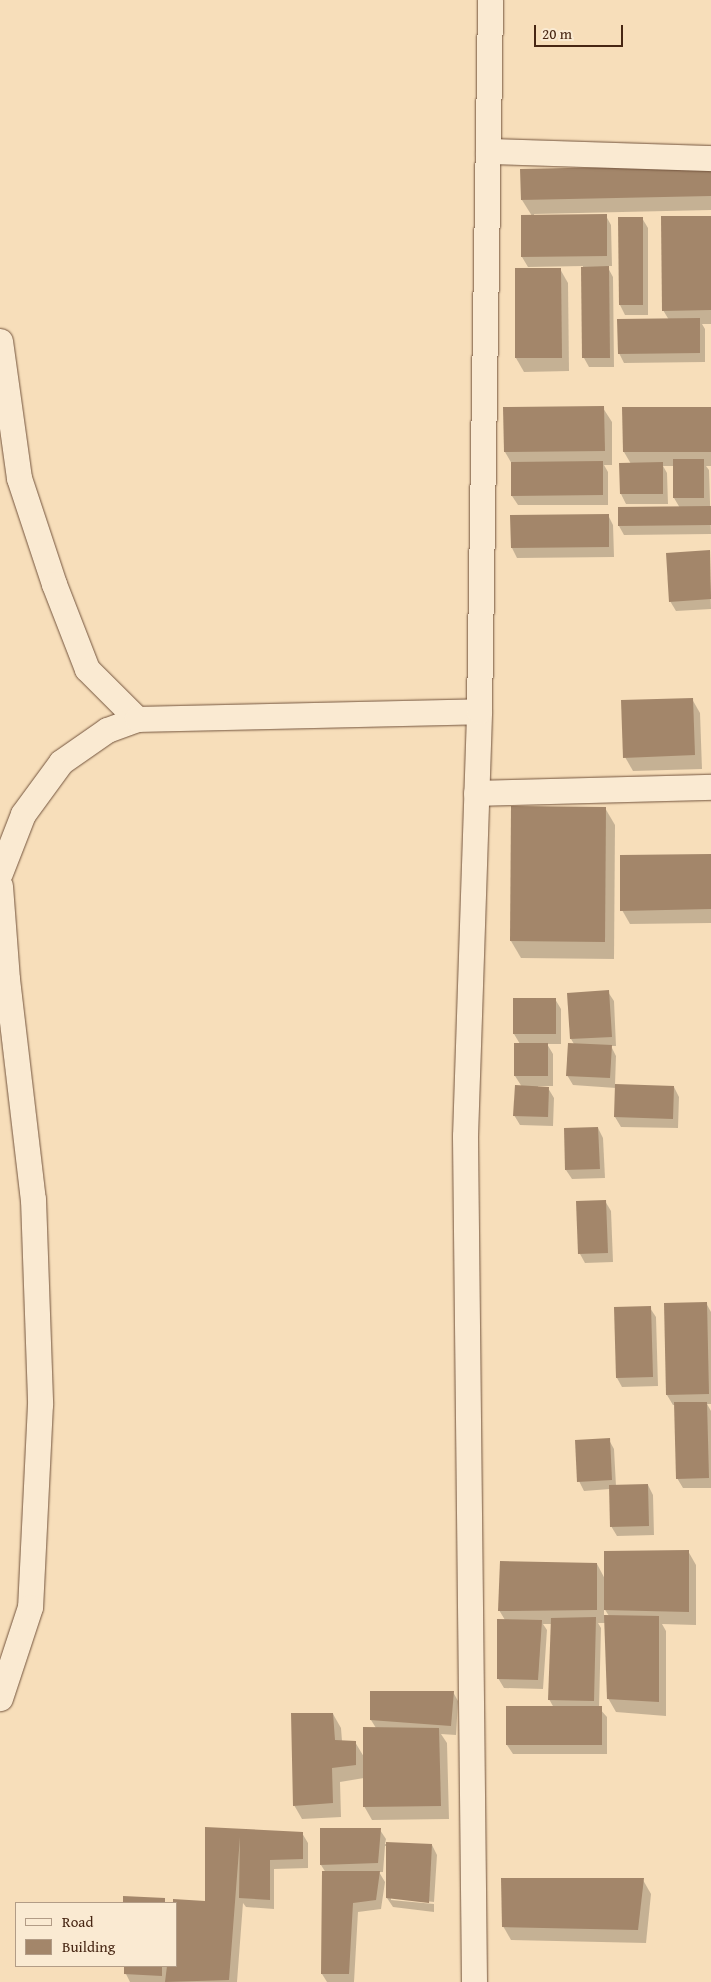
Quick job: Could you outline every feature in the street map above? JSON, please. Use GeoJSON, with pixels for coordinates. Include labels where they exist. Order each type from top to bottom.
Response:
{"type":"FeatureCollection","features":[{"type":"Feature","properties":{"kind":"street"},"geometry":{"type":"LineString","coordinates":[[474,1982],[465,1136],[479,711],[490,0]]}},
{"type":"Feature","properties":{"kind":"street"},"geometry":{"type":"LineString","coordinates":[[488,151],[711,158]]}},
{"type":"Feature","properties":{"kind":"street"},"geometry":{"type":"LineString","coordinates":[[0,342],[19,478],[54,584],[87,669],[137,719]]}},
{"type":"Feature","properties":{"kind":"street"},"geometry":{"type":"LineString","coordinates":[[0,873],[23,814],[61,762],[107,730],[137,719],[479,711]]}},
{"type":"Feature","properties":{"kind":"street"},"geometry":{"type":"LineString","coordinates":[[476,793],[711,788]]}},
{"type":"Feature","properties":{"kind":"street"},"geometry":{"type":"LineString","coordinates":[[0,886],[7,979],[33,1199],[40,1404],[30,1607],[0,1698]]}},
{"type":"Feature","properties":{"kind":"building"},"geometry":{"type":"Polygon","coordinates":[[[711,165],[711,196],[521,200],[520,169],[711,165]]]}},
{"type":"Feature","properties":{"kind":"building"},"geometry":{"type":"Polygon","coordinates":[[[607,214],[607,256],[521,257],[521,215],[607,214]]]}},
{"type":"Feature","properties":{"kind":"building"},"geometry":{"type":"Polygon","coordinates":[[[661,216],[711,216],[711,310],[662,311],[661,216]]]}},
{"type":"Feature","properties":{"kind":"building"},"geometry":{"type":"Polygon","coordinates":[[[618,217],[643,217],[643,305],[619,305],[618,217]]]}},
{"type":"Feature","properties":{"kind":"building"},"geometry":{"type":"Polygon","coordinates":[[[609,266],[610,358],[582,358],[581,267],[609,266]]]}},
{"type":"Feature","properties":{"kind":"building"},"geometry":{"type":"Polygon","coordinates":[[[515,268],[561,268],[562,358],[515,358],[515,268]]]}},
{"type":"Feature","properties":{"kind":"building"},"geometry":{"type":"Polygon","coordinates":[[[700,318],[700,353],[618,354],[617,319],[700,318]]]}},
{"type":"Feature","properties":{"kind":"building"},"geometry":{"type":"Polygon","coordinates":[[[604,406],[605,451],[504,452],[503,407],[604,406]]]}},
{"type":"Feature","properties":{"kind":"building"},"geometry":{"type":"Polygon","coordinates":[[[622,407],[711,407],[711,452],[623,452],[622,407]]]}},
{"type":"Feature","properties":{"kind":"building"},"geometry":{"type":"Polygon","coordinates":[[[673,459],[704,459],[704,498],[673,498],[673,459]]]}},
{"type":"Feature","properties":{"kind":"building"},"geometry":{"type":"Polygon","coordinates":[[[603,461],[603,495],[511,496],[511,462],[603,461]]]}},
{"type":"Feature","properties":{"kind":"building"},"geometry":{"type":"Polygon","coordinates":[[[663,462],[663,494],[620,494],[619,463],[663,462]]]}},
{"type":"Feature","properties":{"kind":"building"},"geometry":{"type":"Polygon","coordinates":[[[711,506],[711,525],[618,526],[618,507],[711,506]]]}},
{"type":"Feature","properties":{"kind":"building"},"geometry":{"type":"Polygon","coordinates":[[[609,514],[609,547],[511,548],[510,515],[609,514]]]}},
{"type":"Feature","properties":{"kind":"building"},"geometry":{"type":"Polygon","coordinates":[[[710,550],[711,599],[669,602],[666,553],[710,550]]]}},
{"type":"Feature","properties":{"kind":"building"},"geometry":{"type":"Polygon","coordinates":[[[693,698],[695,755],[623,758],[621,700],[693,698]]]}},
{"type":"Feature","properties":{"kind":"building"},"geometry":{"type":"Polygon","coordinates":[[[511,806],[606,807],[605,942],[510,941],[511,806]]]}},
{"type":"Feature","properties":{"kind":"building"},"geometry":{"type":"Polygon","coordinates":[[[711,854],[711,909],[620,911],[620,855],[711,854]]]}},
{"type":"Feature","properties":{"kind":"building"},"geometry":{"type":"Polygon","coordinates":[[[609,990],[612,1037],[570,1039],[567,993],[609,990]]]}},
{"type":"Feature","properties":{"kind":"building"},"geometry":{"type":"Polygon","coordinates":[[[513,998],[556,998],[556,1034],[513,1034],[513,998]]]}},
{"type":"Feature","properties":{"kind":"building"},"geometry":{"type":"Polygon","coordinates":[[[514,1043],[548,1043],[548,1076],[514,1076],[514,1043]]]}},
{"type":"Feature","properties":{"kind":"building"},"geometry":{"type":"Polygon","coordinates":[[[568,1043],[612,1045],[610,1078],[566,1076],[568,1043]]]}},
{"type":"Feature","properties":{"kind":"building"},"geometry":{"type":"Polygon","coordinates":[[[615,1084],[674,1086],[673,1119],[614,1117],[615,1084]]]}},
{"type":"Feature","properties":{"kind":"building"},"geometry":{"type":"Polygon","coordinates":[[[515,1085],[549,1087],[548,1117],[513,1116],[515,1085]]]}},
{"type":"Feature","properties":{"kind":"building"},"geometry":{"type":"Polygon","coordinates":[[[598,1127],[600,1169],[565,1170],[564,1128],[598,1127]]]}},
{"type":"Feature","properties":{"kind":"building"},"geometry":{"type":"Polygon","coordinates":[[[606,1200],[608,1253],[578,1254],[576,1201],[606,1200]]]}},
{"type":"Feature","properties":{"kind":"building"},"geometry":{"type":"Polygon","coordinates":[[[707,1302],[709,1394],[666,1395],[664,1303],[707,1302]]]}},
{"type":"Feature","properties":{"kind":"building"},"geometry":{"type":"Polygon","coordinates":[[[651,1306],[653,1377],[616,1378],[614,1307],[651,1306]]]}},
{"type":"Feature","properties":{"kind":"building"},"geometry":{"type":"Polygon","coordinates":[[[674,1402],[707,1402],[709,1478],[676,1479],[674,1402]]]}},
{"type":"Feature","properties":{"kind":"building"},"geometry":{"type":"Polygon","coordinates":[[[610,1438],[612,1480],[577,1482],[575,1440],[610,1438]]]}},
{"type":"Feature","properties":{"kind":"building"},"geometry":{"type":"Polygon","coordinates":[[[648,1484],[649,1526],[610,1527],[609,1485],[648,1484]]]}},
{"type":"Feature","properties":{"kind":"building"},"geometry":{"type":"Polygon","coordinates":[[[689,1550],[689,1612],[604,1610],[604,1551],[689,1550]]]}},
{"type":"Feature","properties":{"kind":"building"},"geometry":{"type":"Polygon","coordinates":[[[500,1561],[597,1563],[597,1610],[498,1611],[500,1561]]]}},
{"type":"Feature","properties":{"kind":"building"},"geometry":{"type":"Polygon","coordinates":[[[604,1615],[659,1616],[659,1702],[607,1699],[604,1615]]]}},
{"type":"Feature","properties":{"kind":"building"},"geometry":{"type":"Polygon","coordinates":[[[596,1617],[594,1701],[548,1700],[551,1618],[596,1617]]]}},
{"type":"Feature","properties":{"kind":"building"},"geometry":{"type":"Polygon","coordinates":[[[497,1619],[542,1620],[538,1680],[497,1679],[497,1619]]]}},
{"type":"Feature","properties":{"kind":"building"},"geometry":{"type":"Polygon","coordinates":[[[370,1691],[454,1691],[451,1726],[370,1720],[370,1691]]]}},
{"type":"Feature","properties":{"kind":"building"},"geometry":{"type":"Polygon","coordinates":[[[506,1706],[602,1706],[602,1745],[506,1745],[506,1706]]]}},
{"type":"Feature","properties":{"kind":"building"},"geometry":{"type":"Polygon","coordinates":[[[291,1713],[333,1713],[335,1740],[356,1741],[356,1765],[332,1768],[333,1803],[293,1806],[291,1713]]]}},
{"type":"Feature","properties":{"kind":"building"},"geometry":{"type":"Polygon","coordinates":[[[363,1727],[439,1728],[441,1806],[363,1807],[363,1727]]]}},
{"type":"Feature","properties":{"kind":"building"},"geometry":{"type":"Polygon","coordinates":[[[205,1827],[303,1832],[303,1859],[270,1860],[270,1900],[239,1898],[240,1837],[229,1980],[165,1982],[167,1967],[178,1967],[178,1902],[173,1902],[173,1899],[205,1901],[205,1827]]]}},
{"type":"Feature","properties":{"kind":"building"},"geometry":{"type":"Polygon","coordinates":[[[320,1828],[381,1828],[378,1863],[320,1865],[320,1828]]]}},
{"type":"Feature","properties":{"kind":"building"},"geometry":{"type":"Polygon","coordinates":[[[386,1842],[432,1844],[429,1903],[386,1898],[386,1842]]]}},
{"type":"Feature","properties":{"kind":"building"},"geometry":{"type":"Polygon","coordinates":[[[322,1871],[380,1871],[376,1900],[353,1903],[349,1974],[321,1974],[322,1871]]]}},
{"type":"Feature","properties":{"kind":"building"},"geometry":{"type":"Polygon","coordinates":[[[501,1878],[644,1878],[638,1930],[502,1927],[501,1878]]]}},
{"type":"Feature","properties":{"kind":"building"},"geometry":{"type":"Polygon","coordinates":[[[123,1896],[165,1898],[165,1902],[123,1902],[123,1896]]]}},
{"type":"Feature","properties":{"kind":"building"},"geometry":{"type":"Polygon","coordinates":[[[124,1967],[162,1967],[162,1976],[124,1974],[124,1967]]]}}]}
